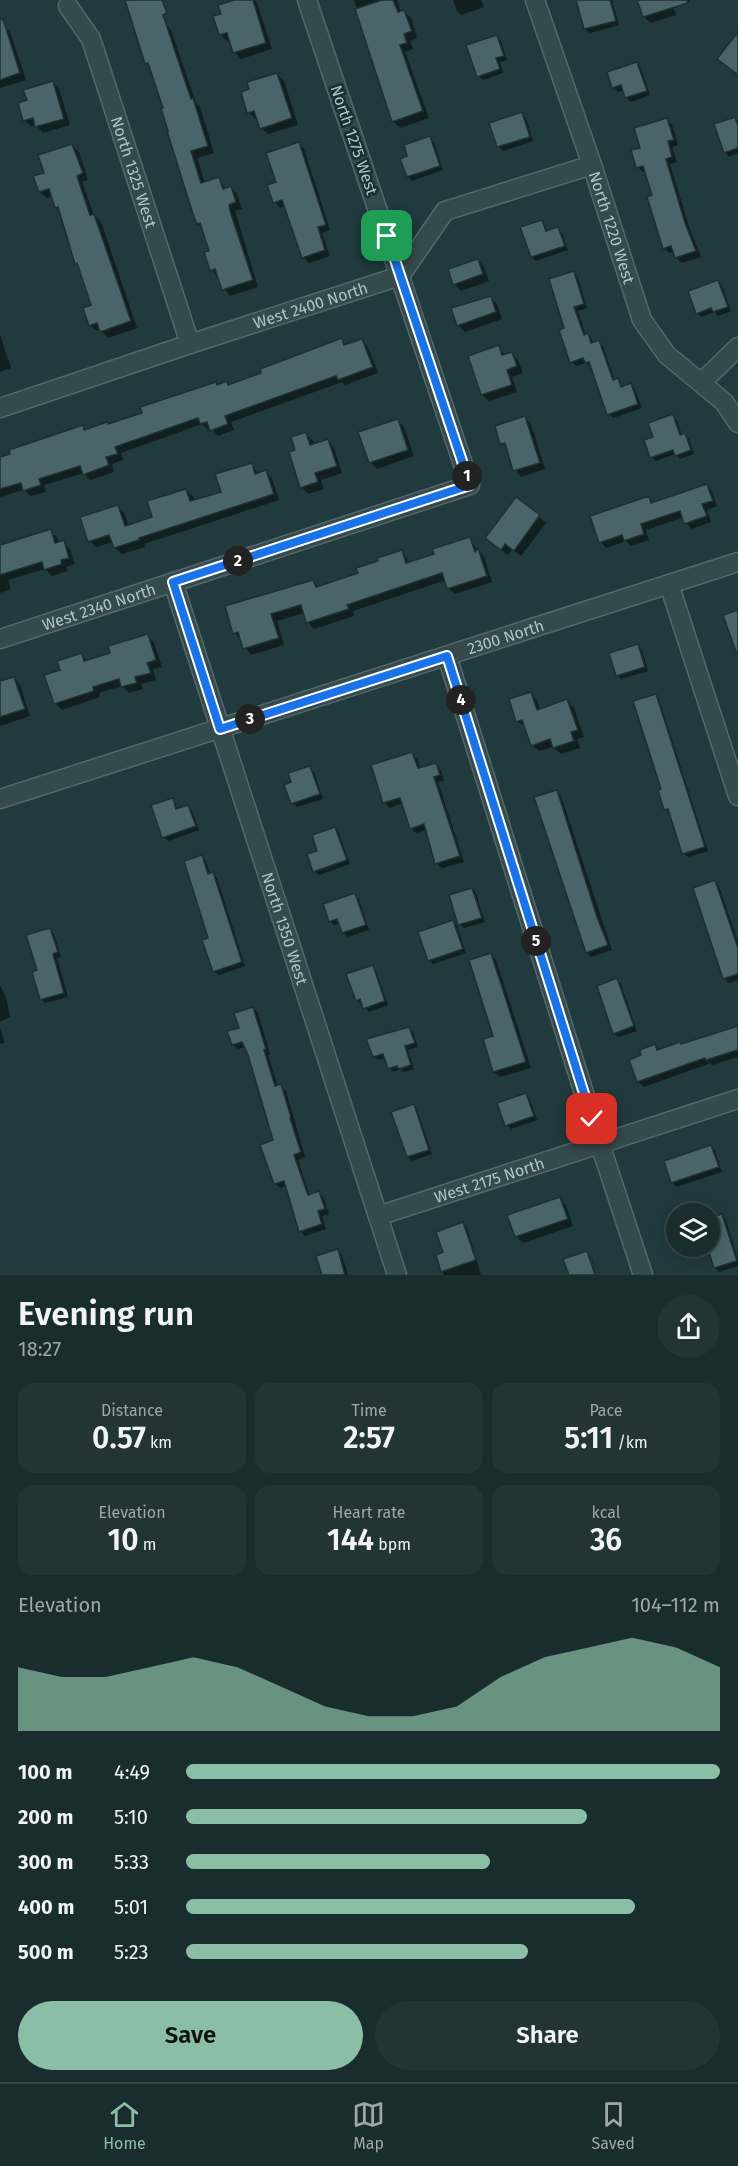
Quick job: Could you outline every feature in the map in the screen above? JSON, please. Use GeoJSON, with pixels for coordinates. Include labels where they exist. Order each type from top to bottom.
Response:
{"type":"FeatureCollection","features":[{"type":"Feature","properties":{"kind":"street","name":"North 1275 West"},"geometry":{"type":"LineString","coordinates":[[307,0],[470,485]]}},
{"type":"Feature","properties":{"kind":"street","name":"North 1220 West"},"geometry":{"type":"LineString","coordinates":[[535,0],[642,320],[667,355],[724,402],[738,423]]}},
{"type":"Feature","properties":{"kind":"street","name":"North 1325 West"},"geometry":{"type":"LineString","coordinates":[[68,6],[91,39],[190,344]]}},
{"type":"Feature","properties":{"kind":"street"},"geometry":{"type":"LineString","coordinates":[[400,276],[445,212],[592,165]]}},
{"type":"Feature","properties":{"kind":"street","name":"West 2400 North"},"geometry":{"type":"LineString","coordinates":[[0,408],[400,276]]}},
{"type":"Feature","properties":{"kind":"street"},"geometry":{"type":"LineString","coordinates":[[701,383],[738,347]]}},
{"type":"Feature","properties":{"kind":"street","name":"West 2340 North"},"geometry":{"type":"LineString","coordinates":[[0,639],[470,485]]}},
{"type":"Feature","properties":{"kind":"street","name":"2300 North"},"geometry":{"type":"LineString","coordinates":[[0,799],[738,562]]}},
{"type":"Feature","properties":{"kind":"street","name":"North 1350 West"},"geometry":{"type":"LineString","coordinates":[[173,582],[397,1275]]}},
{"type":"Feature","properties":{"kind":"street"},"geometry":{"type":"LineString","coordinates":[[669,584],[738,796]]}},
{"type":"Feature","properties":{"kind":"street"},"geometry":{"type":"LineString","coordinates":[[447,656],[643,1275]]}},
{"type":"Feature","properties":{"kind":"street","name":"West 2175 North"},"geometry":{"type":"LineString","coordinates":[[378,1216],[738,1099]]}},
{"type":"Feature","properties":{"kind":"building"},"geometry":{"type":"Polygon","coordinates":[[[125,0],[162,0],[167,13],[163,15],[208,146],[191,151],[201,183],[219,177],[223,189],[231,186],[236,202],[229,205],[231,214],[253,280],[222,290],[215,269],[210,271],[204,252],[209,251],[200,223],[197,224],[193,214],[167,131],[161,108],[163,108],[148,63],[145,64],[125,0]]]}},
{"type":"Feature","properties":{"kind":"building"},"geometry":{"type":"Polygon","coordinates":[[[234,0],[253,0],[266,43],[233,53],[227,33],[219,35],[213,16],[221,14],[218,5],[234,0]]]}},
{"type":"Feature","properties":{"kind":"building"},"geometry":{"type":"Polygon","coordinates":[[[382,0],[393,0],[398,12],[404,10],[412,31],[404,34],[407,43],[400,45],[423,111],[392,122],[355,9],[382,0]]]}},
{"type":"Feature","properties":{"kind":"building"},"geometry":{"type":"Polygon","coordinates":[[[576,0],[610,0],[616,21],[584,29],[576,0]]]}},
{"type":"Feature","properties":{"kind":"building"},"geometry":{"type":"Polygon","coordinates":[[[637,0],[687,0],[688,3],[643,17],[637,0]]]}},
{"type":"Feature","properties":{"kind":"building"},"geometry":{"type":"Polygon","coordinates":[[[3,19],[20,73],[0,80],[0,20],[3,19]]]}},
{"type":"Feature","properties":{"kind":"building"},"geometry":{"type":"Polygon","coordinates":[[[738,32],[738,75],[717,59],[738,32]]]}},
{"type":"Feature","properties":{"kind":"building"},"geometry":{"type":"Polygon","coordinates":[[[497,35],[504,56],[496,58],[500,69],[477,77],[466,45],[497,35]]]}},
{"type":"Feature","properties":{"kind":"building"},"geometry":{"type":"Polygon","coordinates":[[[637,62],[647,91],[625,98],[621,85],[612,88],[607,72],[637,62]]]}},
{"type":"Feature","properties":{"kind":"building"},"geometry":{"type":"Polygon","coordinates":[[[277,73],[292,118],[260,129],[254,111],[247,113],[241,92],[249,89],[247,82],[277,73]]]}},
{"type":"Feature","properties":{"kind":"building"},"geometry":{"type":"Polygon","coordinates":[[[53,81],[64,119],[35,127],[33,118],[23,121],[18,103],[27,100],[23,90],[53,81]]]}},
{"type":"Feature","properties":{"kind":"building"},"geometry":{"type":"Polygon","coordinates":[[[522,112],[530,137],[497,147],[489,123],[522,112]]]}},
{"type":"Feature","properties":{"kind":"building"},"geometry":{"type":"Polygon","coordinates":[[[735,117],[738,126],[738,148],[724,153],[714,124],[735,117]]]}},
{"type":"Feature","properties":{"kind":"building"},"geometry":{"type":"Polygon","coordinates":[[[667,118],[674,140],[668,141],[672,157],[666,159],[696,251],[675,258],[671,246],[663,249],[647,197],[652,195],[643,166],[636,168],[631,150],[640,148],[634,128],[667,118]]]}},
{"type":"Feature","properties":{"kind":"building"},"geometry":{"type":"Polygon","coordinates":[[[430,136],[440,166],[407,177],[400,159],[407,156],[404,145],[430,136]]]}},
{"type":"Feature","properties":{"kind":"building"},"geometry":{"type":"Polygon","coordinates":[[[299,142],[326,225],[318,227],[325,250],[302,258],[282,200],[273,203],[267,185],[276,182],[266,153],[299,142]]]}},
{"type":"Feature","properties":{"kind":"building"},"geometry":{"type":"Polygon","coordinates":[[[72,144],[83,173],[77,176],[90,215],[94,214],[131,321],[100,332],[97,323],[89,326],[83,308],[91,305],[77,263],[75,264],[58,207],[55,208],[49,189],[39,192],[33,176],[44,173],[38,155],[72,144]]]}},
{"type":"Feature","properties":{"kind":"building"},"geometry":{"type":"Polygon","coordinates":[[[542,220],[546,231],[558,227],[565,246],[531,257],[520,227],[542,220]]]}},
{"type":"Feature","properties":{"kind":"building"},"geometry":{"type":"Polygon","coordinates":[[[478,259],[483,274],[453,285],[448,269],[478,259]]]}},
{"type":"Feature","properties":{"kind":"building"},"geometry":{"type":"Polygon","coordinates":[[[574,271],[584,304],[574,307],[584,335],[588,333],[591,343],[599,340],[613,380],[618,378],[621,387],[631,383],[638,404],[607,415],[589,362],[585,363],[583,358],[570,363],[559,330],[564,328],[549,279],[574,271]]]}},
{"type":"Feature","properties":{"kind":"building"},"geometry":{"type":"Polygon","coordinates":[[[718,280],[728,307],[713,312],[711,308],[696,314],[688,291],[718,280]]]}},
{"type":"Feature","properties":{"kind":"building"},"geometry":{"type":"Polygon","coordinates":[[[491,296],[496,312],[457,326],[451,308],[491,296]]]}},
{"type":"Feature","properties":{"kind":"building"},"geometry":{"type":"Polygon","coordinates":[[[342,338],[344,345],[362,339],[373,367],[338,380],[336,376],[225,416],[228,424],[210,431],[207,422],[200,424],[198,418],[115,447],[118,454],[106,457],[109,465],[83,475],[80,466],[39,479],[41,485],[23,491],[21,483],[0,489],[0,457],[10,454],[9,450],[83,425],[84,430],[142,413],[140,407],[216,382],[217,385],[227,381],[228,385],[261,373],[260,369],[342,338]]]}},
{"type":"Feature","properties":{"kind":"building"},"geometry":{"type":"Polygon","coordinates":[[[499,345],[502,355],[512,352],[517,366],[507,370],[512,385],[481,395],[468,356],[499,345]]]}},
{"type":"Feature","properties":{"kind":"building"},"geometry":{"type":"Polygon","coordinates":[[[673,414],[680,435],[685,433],[691,450],[675,456],[673,450],[650,458],[644,440],[653,437],[648,423],[673,414]]]}},
{"type":"Feature","properties":{"kind":"building"},"geometry":{"type":"Polygon","coordinates":[[[525,416],[540,463],[513,471],[505,443],[500,444],[495,426],[525,416]]]}},
{"type":"Feature","properties":{"kind":"building"},"geometry":{"type":"Polygon","coordinates":[[[398,419],[408,450],[369,463],[358,432],[398,419]]]}},
{"type":"Feature","properties":{"kind":"building"},"geometry":{"type":"Polygon","coordinates":[[[306,432],[310,445],[328,439],[337,466],[315,473],[318,482],[300,488],[289,452],[295,450],[291,437],[306,432]]]}},
{"type":"Feature","properties":{"kind":"building"},"geometry":{"type":"Polygon","coordinates":[[[252,463],[255,474],[266,470],[274,494],[114,548],[109,535],[88,542],[80,517],[118,505],[125,526],[152,517],[147,501],[186,489],[190,501],[221,492],[215,474],[252,463]]]}},
{"type":"Feature","properties":{"kind":"building"},"geometry":{"type":"Polygon","coordinates":[[[707,484],[713,501],[702,504],[707,516],[684,524],[680,511],[641,524],[644,534],[624,541],[622,535],[599,543],[590,516],[649,496],[651,503],[707,484]]]}},
{"type":"Feature","properties":{"kind":"building"},"geometry":{"type":"Polygon","coordinates":[[[516,497],[540,515],[514,551],[505,544],[501,550],[485,538],[516,497]]]}},
{"type":"Feature","properties":{"kind":"building"},"geometry":{"type":"Polygon","coordinates":[[[51,529],[55,543],[64,540],[69,558],[61,560],[62,564],[44,570],[42,562],[0,575],[0,545],[51,529]]]}},
{"type":"Feature","properties":{"kind":"building"},"geometry":{"type":"Polygon","coordinates":[[[470,537],[475,552],[478,548],[487,576],[447,589],[442,573],[347,605],[349,609],[306,623],[301,605],[271,614],[279,638],[243,649],[238,632],[233,634],[225,606],[313,580],[316,587],[358,573],[356,568],[402,550],[406,563],[434,554],[432,549],[470,537]]]}},
{"type":"Feature","properties":{"kind":"building"},"geometry":{"type":"Polygon","coordinates":[[[738,610],[738,652],[736,652],[723,615],[738,610]]]}},
{"type":"Feature","properties":{"kind":"building"},"geometry":{"type":"Polygon","coordinates":[[[148,634],[156,660],[147,663],[151,673],[135,677],[137,683],[121,687],[119,679],[93,687],[94,691],[54,704],[44,675],[60,670],[57,661],[82,653],[84,661],[110,653],[108,646],[148,634]]]}},
{"type":"Feature","properties":{"kind":"building"},"geometry":{"type":"Polygon","coordinates":[[[638,644],[645,667],[616,676],[609,653],[638,644]]]}},
{"type":"Feature","properties":{"kind":"building"},"geometry":{"type":"Polygon","coordinates":[[[14,677],[25,709],[0,717],[0,681],[14,677]]]}},
{"type":"Feature","properties":{"kind":"building"},"geometry":{"type":"Polygon","coordinates":[[[531,692],[537,710],[567,699],[578,730],[571,732],[574,741],[553,748],[550,739],[531,746],[522,720],[516,722],[509,699],[531,692]]]}},
{"type":"Feature","properties":{"kind":"building"},"geometry":{"type":"Polygon","coordinates":[[[656,694],[705,847],[682,854],[668,809],[664,810],[658,790],[661,789],[633,701],[656,694]]]}},
{"type":"Feature","properties":{"kind":"building"},"geometry":{"type":"Polygon","coordinates":[[[412,752],[418,768],[436,763],[440,775],[434,777],[460,856],[435,864],[424,824],[410,829],[400,798],[383,803],[371,765],[412,752]]]}},
{"type":"Feature","properties":{"kind":"building"},"geometry":{"type":"Polygon","coordinates":[[[310,766],[320,794],[291,804],[284,785],[291,782],[288,773],[310,766]]]}},
{"type":"Feature","properties":{"kind":"building"},"geometry":{"type":"Polygon","coordinates":[[[557,790],[608,945],[586,953],[534,797],[557,790]]]}},
{"type":"Feature","properties":{"kind":"building"},"geometry":{"type":"Polygon","coordinates":[[[173,798],[176,809],[188,805],[196,826],[162,838],[151,805],[173,798]]]}},
{"type":"Feature","properties":{"kind":"building"},"geometry":{"type":"Polygon","coordinates":[[[335,827],[347,860],[313,872],[307,854],[317,851],[312,835],[335,827]]]}},
{"type":"Feature","properties":{"kind":"building"},"geometry":{"type":"Polygon","coordinates":[[[202,855],[208,874],[213,872],[242,962],[213,972],[202,940],[208,938],[184,861],[202,855]]]}},
{"type":"Feature","properties":{"kind":"building"},"geometry":{"type":"Polygon","coordinates":[[[715,880],[738,948],[738,974],[723,979],[693,888],[715,880]]]}},
{"type":"Feature","properties":{"kind":"building"},"geometry":{"type":"Polygon","coordinates":[[[472,888],[482,918],[458,925],[449,895],[472,888]]]}},
{"type":"Feature","properties":{"kind":"building"},"geometry":{"type":"Polygon","coordinates":[[[355,893],[366,925],[342,933],[337,919],[329,922],[323,904],[355,893]]]}},
{"type":"Feature","properties":{"kind":"building"},"geometry":{"type":"Polygon","coordinates":[[[453,920],[463,949],[428,961],[418,932],[453,920]]]}},
{"type":"Feature","properties":{"kind":"building"},"geometry":{"type":"Polygon","coordinates":[[[50,928],[58,952],[53,954],[64,993],[40,1000],[32,972],[37,970],[26,935],[50,928]]]}},
{"type":"Feature","properties":{"kind":"building"},"geometry":{"type":"Polygon","coordinates":[[[491,953],[526,1062],[493,1072],[483,1039],[493,1036],[469,960],[491,953]]]}},
{"type":"Feature","properties":{"kind":"building"},"geometry":{"type":"Polygon","coordinates":[[[373,965],[385,1001],[363,1009],[360,999],[356,1001],[346,974],[373,965]]]}},
{"type":"Feature","properties":{"kind":"building"},"geometry":{"type":"Polygon","coordinates":[[[617,978],[634,1026],[613,1034],[597,986],[617,978]]]}},
{"type":"Feature","properties":{"kind":"building"},"geometry":{"type":"Polygon","coordinates":[[[253,1007],[275,1086],[281,1084],[291,1117],[301,1152],[294,1155],[308,1195],[319,1191],[325,1209],[318,1211],[322,1224],[299,1232],[284,1181],[274,1184],[260,1145],[273,1140],[248,1055],[242,1042],[232,1045],[227,1031],[239,1028],[234,1013],[253,1007]]]}},
{"type":"Feature","properties":{"kind":"building"},"geometry":{"type":"Polygon","coordinates":[[[738,1026],[738,1050],[706,1060],[705,1058],[637,1082],[629,1060],[641,1055],[640,1050],[655,1044],[657,1050],[738,1026]]]}},
{"type":"Feature","properties":{"kind":"building"},"geometry":{"type":"Polygon","coordinates":[[[409,1027],[415,1043],[405,1046],[411,1065],[399,1069],[397,1066],[388,1069],[383,1054],[373,1057],[366,1039],[409,1027]]]}},
{"type":"Feature","properties":{"kind":"building"},"geometry":{"type":"Polygon","coordinates":[[[526,1093],[534,1116],[505,1126],[497,1103],[526,1093]]]}},
{"type":"Feature","properties":{"kind":"building"},"geometry":{"type":"Polygon","coordinates":[[[414,1104],[429,1150],[407,1157],[391,1112],[414,1104]]]}},
{"type":"Feature","properties":{"kind":"building"},"geometry":{"type":"Polygon","coordinates":[[[711,1145],[719,1167],[671,1183],[664,1161],[711,1145]]]}},
{"type":"Feature","properties":{"kind":"building"},"geometry":{"type":"Polygon","coordinates":[[[560,1197],[568,1219],[515,1237],[507,1215],[560,1197]]]}},
{"type":"Feature","properties":{"kind":"building"},"geometry":{"type":"Polygon","coordinates":[[[722,1214],[737,1261],[714,1268],[710,1257],[720,1257],[720,1215],[722,1214]]]}},
{"type":"Feature","properties":{"kind":"building"},"geometry":{"type":"Polygon","coordinates":[[[463,1222],[476,1260],[441,1272],[436,1255],[443,1252],[436,1232],[463,1222]]]}},
{"type":"Feature","properties":{"kind":"building"},"geometry":{"type":"Polygon","coordinates":[[[338,1249],[345,1275],[322,1275],[316,1256],[338,1249]]]}},
{"type":"Feature","properties":{"kind":"building"},"geometry":{"type":"Polygon","coordinates":[[[587,1251],[595,1275],[569,1275],[563,1259],[587,1251]]]}},
{"type":"Feature","properties":{"kind":"route"},"geometry":{"type":"LineString","coordinates":[[387,236],[470,485],[173,582],[220,729],[447,656],[592,1119]]}}]}
